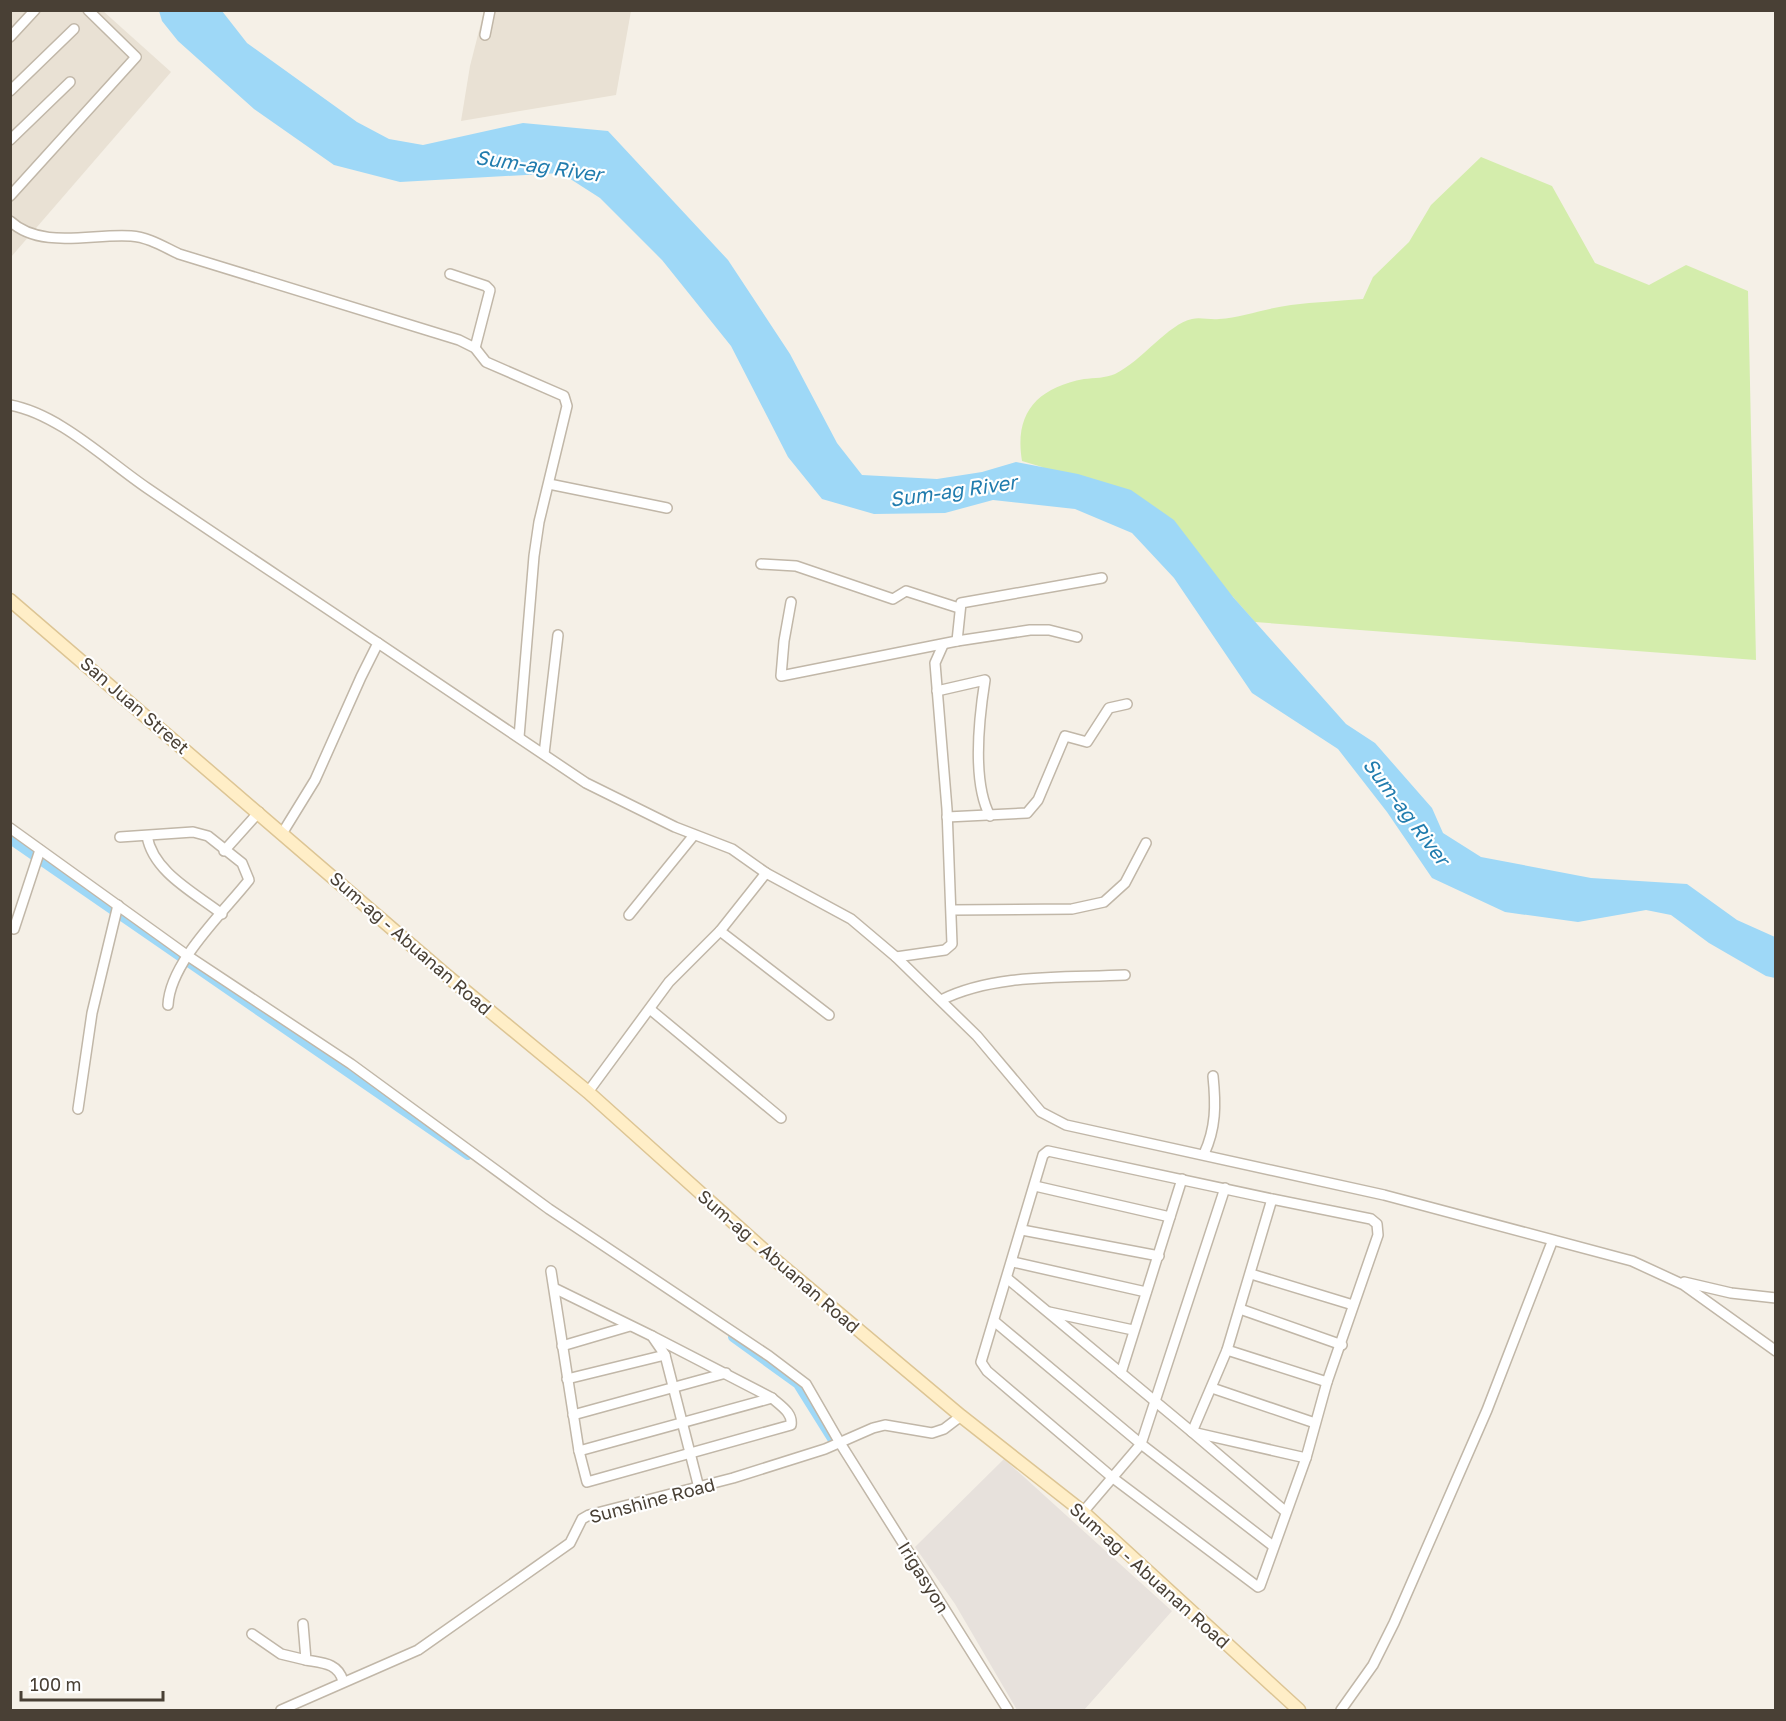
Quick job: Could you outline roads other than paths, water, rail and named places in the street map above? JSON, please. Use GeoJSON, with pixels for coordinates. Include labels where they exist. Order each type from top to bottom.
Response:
{"type":"FeatureCollection","features":[{"type":"Feature","properties":{"kind":"main road","name":"San Juan Street"},"geometry":{"type":"LineString","coordinates":[[10,600],[258,812]]}},
{"type":"Feature","properties":{"kind":"main road","name":"Sum-ag - Abuanan Road"},"geometry":{"type":"LineString","coordinates":[[258,812],[446,975],[588,1092],[774,1258],[961,1416],[1083,1512],[1299,1710]]}},
{"type":"Feature","properties":{"kind":"street"},"geometry":{"type":"LineString","coordinates":[[10,37],[35,10]]}},
{"type":"Feature","properties":{"kind":"street"},"geometry":{"type":"LineString","coordinates":[[10,196],[136,57],[88,10]]}},
{"type":"Feature","properties":{"kind":"street"},"geometry":{"type":"LineString","coordinates":[[485,35],[490,10]]}},
{"type":"Feature","properties":{"kind":"street"},"geometry":{"type":"LineString","coordinates":[[10,91],[74,29]]}},
{"type":"Feature","properties":{"kind":"street"},"geometry":{"type":"LineString","coordinates":[[10,140],[70,82]]}},
{"type":"Feature","properties":{"kind":"street"},"geometry":{"type":"LineString","coordinates":[[10,221],[29,233],[48,237],[134,236],[179,254],[448,337],[475,348],[486,362],[564,396],[567,400],[534,556],[519,736]]}},
{"type":"Feature","properties":{"kind":"street"},"geometry":{"type":"LineString","coordinates":[[450,274],[486,286],[490,290],[475,348]]}},
{"type":"Feature","properties":{"kind":"street"},"geometry":{"type":"LineString","coordinates":[[10,405],[59,426],[77,437],[142,485],[586,783],[694,835],[732,849],[766,873],[851,919],[896,957],[940,1000],[992,1053],[1041,1112],[1066,1125],[1430,1206],[1552,1242],[1632,1261],[1675,1281],[1776,1351]]}},
{"type":"Feature","properties":{"kind":"street"},"geometry":{"type":"LineString","coordinates":[[549,484],[667,508]]}},
{"type":"Feature","properties":{"kind":"street"},"geometry":{"type":"LineString","coordinates":[[761,564],[796,566],[892,599],[906,591],[958,608]]}},
{"type":"Feature","properties":{"kind":"street"},"geometry":{"type":"LineString","coordinates":[[957,641],[958,608],[961,603],[1102,578]]}},
{"type":"Feature","properties":{"kind":"street"},"geometry":{"type":"LineString","coordinates":[[791,602],[781,676],[957,641],[1041,629],[1077,637]]}},
{"type":"Feature","properties":{"kind":"street"},"geometry":{"type":"LineString","coordinates":[[544,754],[558,635]]}},
{"type":"Feature","properties":{"kind":"street"},"geometry":{"type":"LineString","coordinates":[[283,832],[315,780],[351,697],[378,643]]}},
{"type":"Feature","properties":{"kind":"street"},"geometry":{"type":"LineString","coordinates":[[896,957],[949,948],[952,944],[947,817],[935,663],[944,645]]}},
{"type":"Feature","properties":{"kind":"street"},"geometry":{"type":"LineString","coordinates":[[937,691],[985,681],[978,727],[984,804],[990,816]]}},
{"type":"Feature","properties":{"kind":"street"},"geometry":{"type":"LineString","coordinates":[[947,817],[1017,816],[1031,811],[1065,736],[1087,742],[1109,708],[1127,704]]}},
{"type":"Feature","properties":{"kind":"street"},"geometry":{"type":"LineString","coordinates":[[224,851],[258,812]]}},
{"type":"Feature","properties":{"kind":"street","name":"Irigasyon"},"geometry":{"type":"LineString","coordinates":[[10,828],[39,852],[186,959],[351,1064],[549,1209],[769,1356],[806,1384],[840,1443],[1008,1710]]}},
{"type":"Feature","properties":{"kind":"street"},"geometry":{"type":"LineString","coordinates":[[120,837],[193,832],[208,836],[242,863],[249,880],[186,959],[169,993],[168,1005]]}},
{"type":"Feature","properties":{"kind":"street"},"geometry":{"type":"LineString","coordinates":[[629,915],[694,835]]}},
{"type":"Feature","properties":{"kind":"street"},"geometry":{"type":"LineString","coordinates":[[147,836],[149,847],[160,865],[222,914]]}},
{"type":"Feature","properties":{"kind":"street"},"geometry":{"type":"LineString","coordinates":[[952,910],[1072,909],[1104,902],[1125,883],[1146,843]]}},
{"type":"Feature","properties":{"kind":"street"},"geometry":{"type":"LineString","coordinates":[[14,929],[39,852]]}},
{"type":"Feature","properties":{"kind":"street"},"geometry":{"type":"LineString","coordinates":[[588,1092],[651,1010],[669,982],[720,931],[766,873]]}},
{"type":"Feature","properties":{"kind":"street"},"geometry":{"type":"LineString","coordinates":[[78,1109],[92,1013],[117,910]]}},
{"type":"Feature","properties":{"kind":"street"},"geometry":{"type":"LineString","coordinates":[[720,931],[829,1014]]}},
{"type":"Feature","properties":{"kind":"street"},"geometry":{"type":"LineString","coordinates":[[940,1000],[965,988],[1021,980],[1125,975]]}},
{"type":"Feature","properties":{"kind":"street"},"geometry":{"type":"LineString","coordinates":[[651,1010],[781,1118]]}},
{"type":"Feature","properties":{"kind":"street"},"geometry":{"type":"LineString","coordinates":[[1204,1154],[1215,1119],[1213,1077]]}},
{"type":"Feature","properties":{"kind":"street"},"geometry":{"type":"LineString","coordinates":[[1048,1151],[1371,1219],[1377,1224],[1378,1235],[1353,1305],[1342,1345],[1327,1382],[1306,1458],[1260,1586],[1256,1587],[1113,1478],[987,1371],[981,1362],[1035,1186],[1043,1155],[1048,1151]]}},
{"type":"Feature","properties":{"kind":"street"},"geometry":{"type":"LineString","coordinates":[[1121,1374],[1182,1179]]}},
{"type":"Feature","properties":{"kind":"street"},"geometry":{"type":"LineString","coordinates":[[1035,1186],[1170,1217]]}},
{"type":"Feature","properties":{"kind":"street"},"geometry":{"type":"LineString","coordinates":[[1083,1512],[1141,1444],[1225,1188]]}},
{"type":"Feature","properties":{"kind":"street"},"geometry":{"type":"LineString","coordinates":[[1192,1432],[1227,1350],[1272,1199]]}},
{"type":"Feature","properties":{"kind":"street"},"geometry":{"type":"LineString","coordinates":[[1023,1230],[1159,1256]]}},
{"type":"Feature","properties":{"kind":"street"},"geometry":{"type":"LineString","coordinates":[[1341,1710],[1373,1665],[1394,1623],[1487,1410],[1552,1242]]}},
{"type":"Feature","properties":{"kind":"street"},"geometry":{"type":"LineString","coordinates":[[1013,1262],[1146,1292]]}},
{"type":"Feature","properties":{"kind":"street"},"geometry":{"type":"LineString","coordinates":[[551,1271],[585,1480],[590,1482],[791,1425],[792,1418],[772,1398],[555,1289]]}},
{"type":"Feature","properties":{"kind":"street"},"geometry":{"type":"LineString","coordinates":[[1251,1274],[1353,1305]]}},
{"type":"Feature","properties":{"kind":"street"},"geometry":{"type":"LineString","coordinates":[[1008,1279],[1286,1512]]}},
{"type":"Feature","properties":{"kind":"street"},"geometry":{"type":"LineString","coordinates":[[1675,1281],[1731,1293],[1776,1298]]}},
{"type":"Feature","properties":{"kind":"street"},"geometry":{"type":"LineString","coordinates":[[1240,1309],[1342,1345]]}},
{"type":"Feature","properties":{"kind":"street"},"geometry":{"type":"LineString","coordinates":[[1047,1311],[1133,1330]]}},
{"type":"Feature","properties":{"kind":"street"},"geometry":{"type":"LineString","coordinates":[[994,1321],[1141,1444],[1273,1546]]}},
{"type":"Feature","properties":{"kind":"street"},"geometry":{"type":"LineString","coordinates":[[562,1346],[630,1326]]}},
{"type":"Feature","properties":{"kind":"street"},"geometry":{"type":"LineString","coordinates":[[652,1336],[665,1355],[699,1488]]}},
{"type":"Feature","properties":{"kind":"street"},"geometry":{"type":"LineString","coordinates":[[1227,1350],[1327,1382]]}},
{"type":"Feature","properties":{"kind":"street"},"geometry":{"type":"LineString","coordinates":[[567,1379],[665,1355]]}},
{"type":"Feature","properties":{"kind":"street"},"geometry":{"type":"LineString","coordinates":[[573,1415],[726,1373]]}},
{"type":"Feature","properties":{"kind":"street"},"geometry":{"type":"LineString","coordinates":[[1212,1388],[1315,1423]]}},
{"type":"Feature","properties":{"kind":"street"},"geometry":{"type":"LineString","coordinates":[[579,1451],[772,1398]]}},
{"type":"Feature","properties":{"kind":"street","name":"Sunshine Road"},"geometry":{"type":"LineString","coordinates":[[281,1710],[418,1650],[570,1543],[582,1519],[590,1515],[699,1488],[840,1443],[885,1425],[932,1433],[944,1429],[961,1416]]}},
{"type":"Feature","properties":{"kind":"street"},"geometry":{"type":"LineString","coordinates":[[1192,1432],[1306,1458]]}},
{"type":"Feature","properties":{"kind":"street"},"geometry":{"type":"LineString","coordinates":[[303,1624],[306,1659]]}},
{"type":"Feature","properties":{"kind":"street"},"geometry":{"type":"LineString","coordinates":[[252,1634],[281,1654],[335,1666],[340,1671],[343,1681]]}},
{"type":"Feature","properties":{"kind":"water","name":"Sum-ag River"},"geometry":{"type":"Polygon","coordinates":[[[159,11],[222,11],[247,43],[357,122],[389,139],[423,145],[523,123],[608,131],[728,260],[790,354],[837,443],[862,475],[937,479],[982,472],[1016,462],[1078,474],[1131,490],[1174,520],[1233,597],[1346,724],[1375,743],[1432,808],[1443,833],[1481,857],[1591,878],[1687,884],[1737,920],[1775,937],[1775,978],[1766,976],[1709,943],[1671,915],[1646,910],[1578,922],[1505,912],[1432,878],[1387,812],[1338,749],[1252,693],[1174,578],[1132,533],[1075,509],[993,500],[945,513],[874,514],[822,499],[788,457],[731,346],[662,260],[600,198],[561,173],[400,182],[334,165],[254,109],[178,41],[162,21],[159,11]]]}},
{"type":"Feature","properties":{"kind":"waterway"},"geometry":{"type":"LineString","coordinates":[[10,839],[468,1155]]}},
{"type":"Feature","properties":{"kind":"waterway"},"geometry":{"type":"LineString","coordinates":[[733,1337],[798,1384],[833,1440]]}}]}
